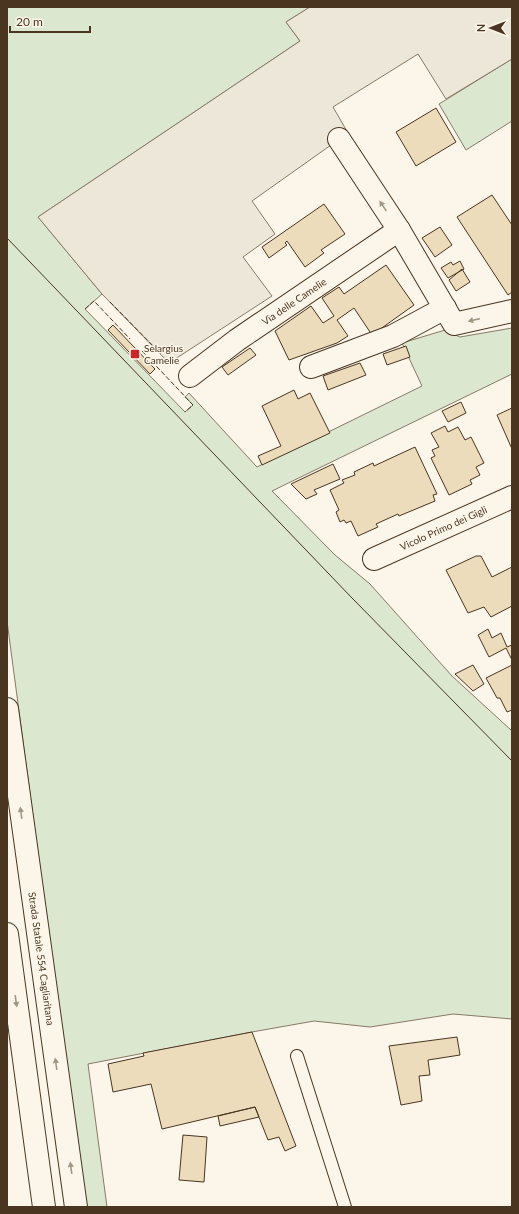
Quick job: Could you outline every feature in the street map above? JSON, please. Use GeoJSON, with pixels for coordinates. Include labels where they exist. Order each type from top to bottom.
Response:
{"type":"FeatureCollection","features":[{"type":"Feature","properties":{"kind":"street"},"geometry":{"type":"LineString","coordinates":[[339,140],[399,230],[454,324],[512,311]]}},
{"type":"Feature","properties":{"kind":"street","name":"Via delle Camelie"},"geometry":{"type":"LineString","coordinates":[[190,376],[237,340],[399,230]]}},
{"type":"Feature","properties":{"kind":"street"},"geometry":{"type":"LineString","coordinates":[[311,368],[393,336],[445,308]]}},
{"type":"Feature","properties":{"kind":"street","name":"Vicolo Primo dei Gigli"},"geometry":{"type":"LineString","coordinates":[[374,559],[512,496]]}},
{"type":"Feature","properties":{"kind":"street","name":"Strada Statale 554 Cagliaritana"},"geometry":{"type":"LineString","coordinates":[[7,709],[76,1207]]}},
{"type":"Feature","properties":{"kind":"street"},"geometry":{"type":"LineString","coordinates":[[7,934],[44,1207]]}},
{"type":"Feature","properties":{"kind":"lane"},"geometry":{"type":"LineString","coordinates":[[297,1056],[345,1207]]}},
{"type":"Feature","properties":{"kind":"green space"},"geometry":{"type":"Polygon","coordinates":[[[7,7],[310,7],[286,22],[300,41],[38,217],[102,294],[85,309],[185,412],[193,405],[185,397],[189,393],[257,467],[422,386],[402,343],[445,330],[460,337],[512,328],[512,374],[272,491],[335,555],[370,584],[452,676],[512,731],[512,1019],[453,1014],[370,1027],[314,1021],[88,1064],[107,1207],[85,1207],[7,621],[7,7]]]}},
{"type":"Feature","properties":{"kind":"green space"},"geometry":{"type":"Polygon","coordinates":[[[512,59],[512,121],[466,150],[439,104],[512,59]]]}},
{"type":"Feature","properties":{"kind":"shaded area"},"geometry":{"type":"Polygon","coordinates":[[[310,7],[512,7],[512,59],[446,99],[418,54],[333,107],[348,133],[252,201],[275,234],[243,257],[272,296],[169,363],[102,294],[38,217],[300,41],[286,22],[310,7]]]}},
{"type":"Feature","properties":{"kind":"building"},"geometry":{"type":"Polygon","coordinates":[[[436,108],[456,142],[416,166],[396,132],[436,108]]]}},
{"type":"Feature","properties":{"kind":"building"},"geometry":{"type":"Polygon","coordinates":[[[492,195],[512,225],[512,292],[508,295],[457,217],[492,195]]]}},
{"type":"Feature","properties":{"kind":"building"},"geometry":{"type":"Polygon","coordinates":[[[324,204],[345,234],[321,250],[324,253],[305,267],[287,241],[285,243],[287,245],[269,258],[262,247],[324,204]]]}},
{"type":"Feature","properties":{"kind":"building"},"geometry":{"type":"Polygon","coordinates":[[[440,227],[452,245],[435,257],[422,238],[440,227]]]}},
{"type":"Feature","properties":{"kind":"building"},"geometry":{"type":"Polygon","coordinates":[[[460,261],[464,269],[448,278],[441,268],[451,262],[453,265],[460,261]]]}},
{"type":"Feature","properties":{"kind":"building"},"geometry":{"type":"Polygon","coordinates":[[[386,265],[414,305],[372,335],[354,308],[337,320],[348,336],[337,343],[289,360],[275,331],[311,306],[323,323],[334,316],[322,298],[339,287],[344,294],[386,265]]]}},
{"type":"Feature","properties":{"kind":"building"},"geometry":{"type":"Polygon","coordinates":[[[462,269],[470,282],[456,291],[449,280],[462,269]]]}},
{"type":"Feature","properties":{"kind":"building"},"geometry":{"type":"Polygon","coordinates":[[[113,325],[155,369],[150,374],[108,330],[113,325]]]}},
{"type":"Feature","properties":{"kind":"building"},"geometry":{"type":"Polygon","coordinates":[[[406,346],[410,357],[387,365],[383,354],[406,346]]]}},
{"type":"Feature","properties":{"kind":"building"},"geometry":{"type":"Polygon","coordinates":[[[250,348],[256,355],[228,375],[222,367],[250,348]]]}},
{"type":"Feature","properties":{"kind":"building"},"geometry":{"type":"Polygon","coordinates":[[[360,363],[366,375],[328,390],[323,376],[360,363]]]}},
{"type":"Feature","properties":{"kind":"building"},"geometry":{"type":"Polygon","coordinates":[[[294,390],[298,399],[310,393],[330,433],[262,465],[258,456],[281,446],[262,406],[294,390]]]}},
{"type":"Feature","properties":{"kind":"building"},"geometry":{"type":"Polygon","coordinates":[[[461,402],[466,413],[448,422],[442,411],[461,402]]]}},
{"type":"Feature","properties":{"kind":"building"},"geometry":{"type":"Polygon","coordinates":[[[512,408],[512,449],[497,415],[512,408]]]}},
{"type":"Feature","properties":{"kind":"building"},"geometry":{"type":"Polygon","coordinates":[[[445,426],[448,432],[458,427],[465,440],[471,437],[484,463],[476,467],[480,475],[470,480],[472,484],[449,495],[431,458],[435,456],[432,450],[439,447],[431,433],[445,426]]]}},
{"type":"Feature","properties":{"kind":"building"},"geometry":{"type":"Polygon","coordinates":[[[415,447],[437,494],[433,495],[435,501],[399,516],[398,514],[376,524],[378,527],[358,536],[351,521],[346,523],[344,520],[340,522],[336,512],[339,510],[330,490],[344,483],[342,480],[355,475],[354,472],[373,463],[374,466],[415,447]]]}},
{"type":"Feature","properties":{"kind":"building"},"geometry":{"type":"Polygon","coordinates":[[[333,464],[340,479],[314,490],[317,494],[306,499],[291,484],[333,464]]]}},
{"type":"Feature","properties":{"kind":"building"},"geometry":{"type":"Polygon","coordinates":[[[476,556],[481,556],[492,577],[512,567],[512,606],[491,617],[484,607],[468,613],[446,570],[476,556]]]}},
{"type":"Feature","properties":{"kind":"building"},"geometry":{"type":"Polygon","coordinates":[[[488,629],[492,638],[501,633],[507,647],[512,645],[512,660],[506,648],[489,657],[478,635],[488,629]]]}},
{"type":"Feature","properties":{"kind":"building"},"geometry":{"type":"Polygon","coordinates":[[[473,665],[484,684],[473,691],[455,674],[473,665]]]}},
{"type":"Feature","properties":{"kind":"building"},"geometry":{"type":"Polygon","coordinates":[[[512,665],[512,710],[507,712],[500,698],[497,698],[486,678],[512,665]]]}},
{"type":"Feature","properties":{"kind":"building"},"geometry":{"type":"Polygon","coordinates":[[[252,1032],[296,1146],[285,1151],[279,1137],[268,1140],[255,1107],[162,1129],[151,1084],[113,1092],[108,1064],[144,1056],[143,1053],[252,1032]]]}},
{"type":"Feature","properties":{"kind":"building"},"geometry":{"type":"Polygon","coordinates":[[[457,1037],[460,1055],[428,1060],[430,1075],[419,1076],[422,1101],[401,1105],[389,1046],[457,1037]]]}},
{"type":"Feature","properties":{"kind":"building"},"geometry":{"type":"Polygon","coordinates":[[[255,1107],[259,1117],[220,1126],[218,1116],[255,1107]]]}},
{"type":"Feature","properties":{"kind":"building"},"geometry":{"type":"Polygon","coordinates":[[[183,1135],[207,1137],[204,1182],[179,1180],[183,1135]]]}},
{"type":"Feature","properties":{"kind":"tram line"},"geometry":{"type":"LineString","coordinates":[[7,238],[352,598],[512,761]]}},
{"type":"Feature","properties":{"kind":"fence"},"geometry":{"type":"LineString","coordinates":[[85,309],[94,301],[130,339]]}},
{"type":"Feature","properties":{"kind":"fence"},"geometry":{"type":"LineString","coordinates":[[110,302],[161,354]]}},
{"type":"Feature","properties":{"kind":"fence"},"geometry":{"type":"LineString","coordinates":[[142,351],[193,405],[185,412]]}},
{"type":"Feature","properties":{"kind":"place","name":"Selargius Camelie"},"geometry":{"type":"Point","coordinates":[135,354]}}]}
